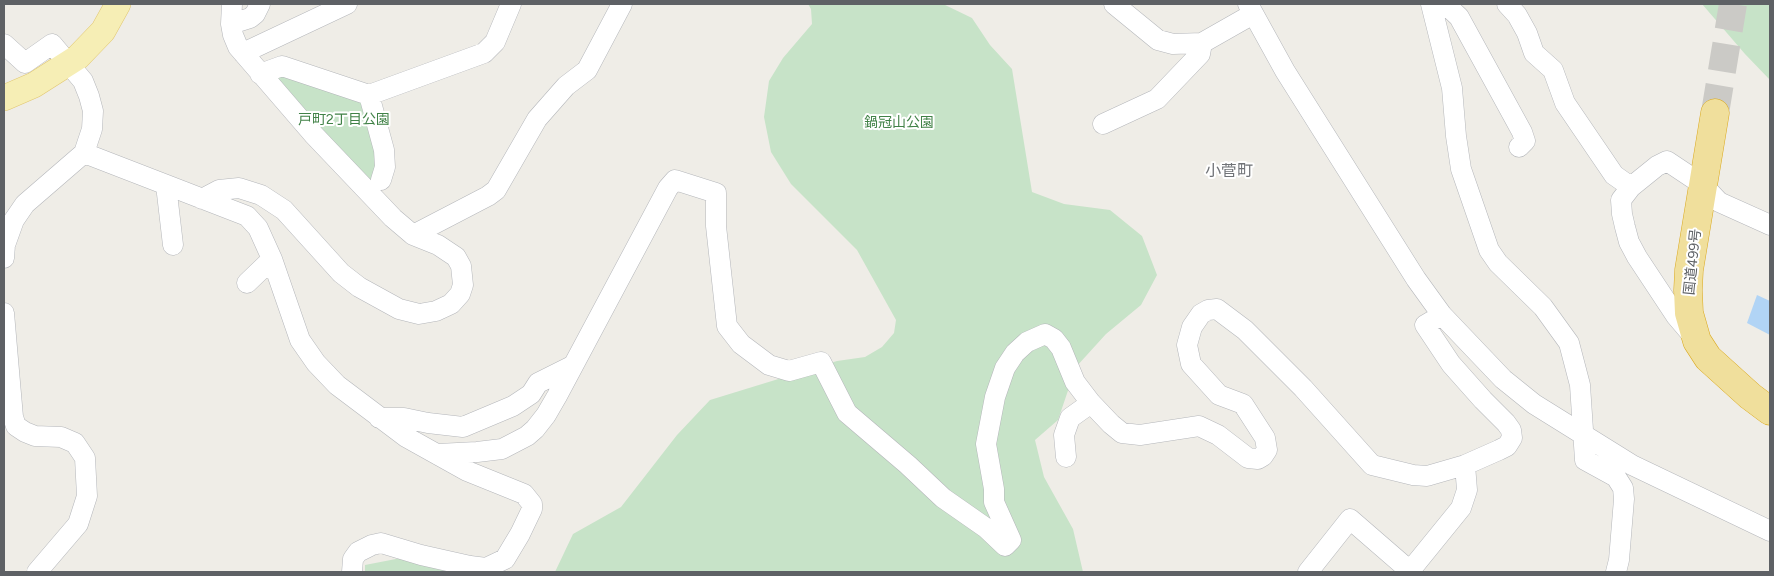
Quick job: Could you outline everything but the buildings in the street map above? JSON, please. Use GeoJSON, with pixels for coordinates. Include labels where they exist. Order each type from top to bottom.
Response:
{"type":"FeatureCollection","features":[{"type":"Feature","properties":{"kind":"highway","name":"国道499号"},"geometry":{"type":"LineString","coordinates":[[1715,112],[1689,270],[1690,313],[1697,341],[1708,358],[1723,373],[1770,411]]}},
{"type":"Feature","properties":{"kind":"main road"},"geometry":{"type":"LineString","coordinates":[[4,98],[34,85],[69,64],[89,47],[103,31],[118,4]]}},
{"type":"Feature","properties":{"kind":"street"},"geometry":{"type":"LineString","coordinates":[[202,199],[219,190],[239,188],[261,195],[284,210],[341,273],[359,288],[399,308],[419,314],[436,311],[451,304],[460,294],[463,286],[461,266],[456,258],[438,245],[413,235],[368,194],[238,47],[233,35],[232,14],[250,18],[255,14],[260,4]]}},
{"type":"Feature","properties":{"kind":"street"},"geometry":{"type":"LineString","coordinates":[[243,53],[347,4]]}},
{"type":"Feature","properties":{"kind":"street"},"geometry":{"type":"LineString","coordinates":[[260,74],[282,66],[369,95],[484,53],[495,42],[511,4]]}},
{"type":"Feature","properties":{"kind":"street"},"geometry":{"type":"LineString","coordinates":[[413,235],[496,190],[537,119],[566,86],[587,70],[622,4]]}},
{"type":"Feature","properties":{"kind":"street"},"geometry":{"type":"LineString","coordinates":[[1114,4],[1158,40],[1173,44],[1202,43],[1250,9],[1301,96],[1416,279],[1442,315],[1502,379],[1534,404],[1632,465],[1770,531]]}},
{"type":"Feature","properties":{"kind":"street"},"geometry":{"type":"LineString","coordinates":[[1431,4],[1452,88],[1456,136],[1462,169],[1489,250],[1498,263],[1543,307],[1569,343],[1580,385],[1585,460],[1616,477],[1623,488],[1624,500],[1619,560],[1616,572]]}},
{"type":"Feature","properties":{"kind":"street"},"geometry":{"type":"LineString","coordinates":[[1445,4],[1460,17],[1522,132],[1525,141],[1520,148]]}},
{"type":"Feature","properties":{"kind":"street"},"geometry":{"type":"LineString","coordinates":[[1508,4],[1524,27],[1534,53],[1553,70],[1566,103],[1614,175],[1631,187]]}},
{"type":"Feature","properties":{"kind":"street"},"geometry":{"type":"LineString","coordinates":[[1103,124],[1157,99],[1200,54],[1202,43]]}},
{"type":"Feature","properties":{"kind":"street"},"geometry":{"type":"LineString","coordinates":[[4,44],[25,63],[52,44],[83,81],[93,111],[92,129],[84,153],[18,212],[5,245],[4,258]]}},
{"type":"Feature","properties":{"kind":"street"},"geometry":{"type":"LineString","coordinates":[[369,95],[384,150],[384,167],[380,180]]}},
{"type":"Feature","properties":{"kind":"street"},"geometry":{"type":"LineString","coordinates":[[84,153],[247,216],[258,228],[272,259],[300,340],[316,363],[336,385],[406,437],[467,471],[524,494],[532,504],[532,509],[520,534],[504,559],[486,568],[421,555],[381,543],[358,552],[353,559],[352,572]]}},
{"type":"Feature","properties":{"kind":"street"},"geometry":{"type":"LineString","coordinates":[[1697,341],[1676,316],[1637,257],[1630,242],[1622,214],[1621,200],[1631,187],[1648,172],[1667,162],[1703,185],[1719,202],[1770,226]]}},
{"type":"Feature","properties":{"kind":"street"},"geometry":{"type":"LineString","coordinates":[[438,454],[502,449],[527,436],[546,415],[668,188],[675,180],[716,193],[716,226],[727,326],[741,344],[769,365],[789,371],[821,362],[847,413],[908,465],[943,498],[986,528],[1004,546],[1011,540],[994,502],[994,489],[986,444],[995,397],[1005,368],[1015,353],[1027,342],[1045,334],[1054,339],[1061,348],[1075,382],[1091,403],[1122,433],[1140,435],[1199,426],[1218,435],[1248,458],[1258,458],[1263,456],[1266,450],[1265,438],[1243,404],[1219,395],[1191,364],[1187,345],[1192,328],[1201,314],[1208,310],[1217,309],[1245,330],[1303,388],[1372,465],[1413,475],[1427,476],[1465,465],[1499,450],[1507,446],[1512,438],[1511,430],[1506,423],[1482,400],[1451,364],[1424,325],[1442,315]]}},
{"type":"Feature","properties":{"kind":"street"},"geometry":{"type":"LineString","coordinates":[[166,185],[173,245]]}},
{"type":"Feature","properties":{"kind":"street"},"geometry":{"type":"LineString","coordinates":[[247,283],[272,259]]}},
{"type":"Feature","properties":{"kind":"street"},"geometry":{"type":"LineString","coordinates":[[4,313],[13,417],[16,426],[35,436],[61,437],[75,443],[85,458],[87,496],[78,524],[37,572]]}},
{"type":"Feature","properties":{"kind":"street"},"geometry":{"type":"LineString","coordinates":[[379,418],[404,418],[463,427],[513,406],[531,394],[538,383],[572,366]]}},
{"type":"Feature","properties":{"kind":"street"},"geometry":{"type":"LineString","coordinates":[[1066,457],[1064,435],[1070,418],[1091,403]]}},
{"type":"Feature","properties":{"kind":"street"},"geometry":{"type":"LineString","coordinates":[[1308,572],[1350,519],[1410,572],[1461,508],[1467,490],[1465,465]]}},
{"type":"Feature","properties":{"kind":"green space","name":"鍋冠山公園"},"geometry":{"type":"Polygon","coordinates":[[[808,4],[943,4],[972,18],[990,45],[1012,69],[1032,192],[1064,204],[1110,210],[1142,236],[1157,275],[1141,305],[1106,334],[1076,367],[1058,420],[1035,440],[1044,477],[1073,529],[1083,572],[555,572],[573,534],[621,507],[677,435],[710,400],[837,361],[865,357],[882,347],[894,333],[896,320],[857,250],[791,184],[771,152],[764,117],[769,81],[783,58],[812,24],[811,9],[808,4]]]}},
{"type":"Feature","properties":{"kind":"green space"},"geometry":{"type":"Polygon","coordinates":[[[1702,4],[1770,4],[1770,80],[1745,54],[1702,4]]]}},
{"type":"Feature","properties":{"kind":"green space","name":"戸町2丁目公園"},"geometry":{"type":"Polygon","coordinates":[[[282,74],[363,103],[380,155],[375,175],[369,181],[273,77],[282,74]]]}},
{"type":"Feature","properties":{"kind":"green space"},"geometry":{"type":"Polygon","coordinates":[[[401,558],[463,572],[365,572],[365,565],[401,558]]]}},
{"type":"Feature","properties":{"kind":"water"},"geometry":{"type":"Polygon","coordinates":[[[1757,295],[1770,301],[1770,335],[1747,323],[1757,295]]]}},
{"type":"Feature","properties":{"kind":"tunnel"},"geometry":{"type":"LineString","coordinates":[[1715,113],[1733,4]]}},
{"type":"Feature","properties":{"kind":"district","name":"小菅町"},"geometry":{"type":"Point","coordinates":[1229,171]}}]}
